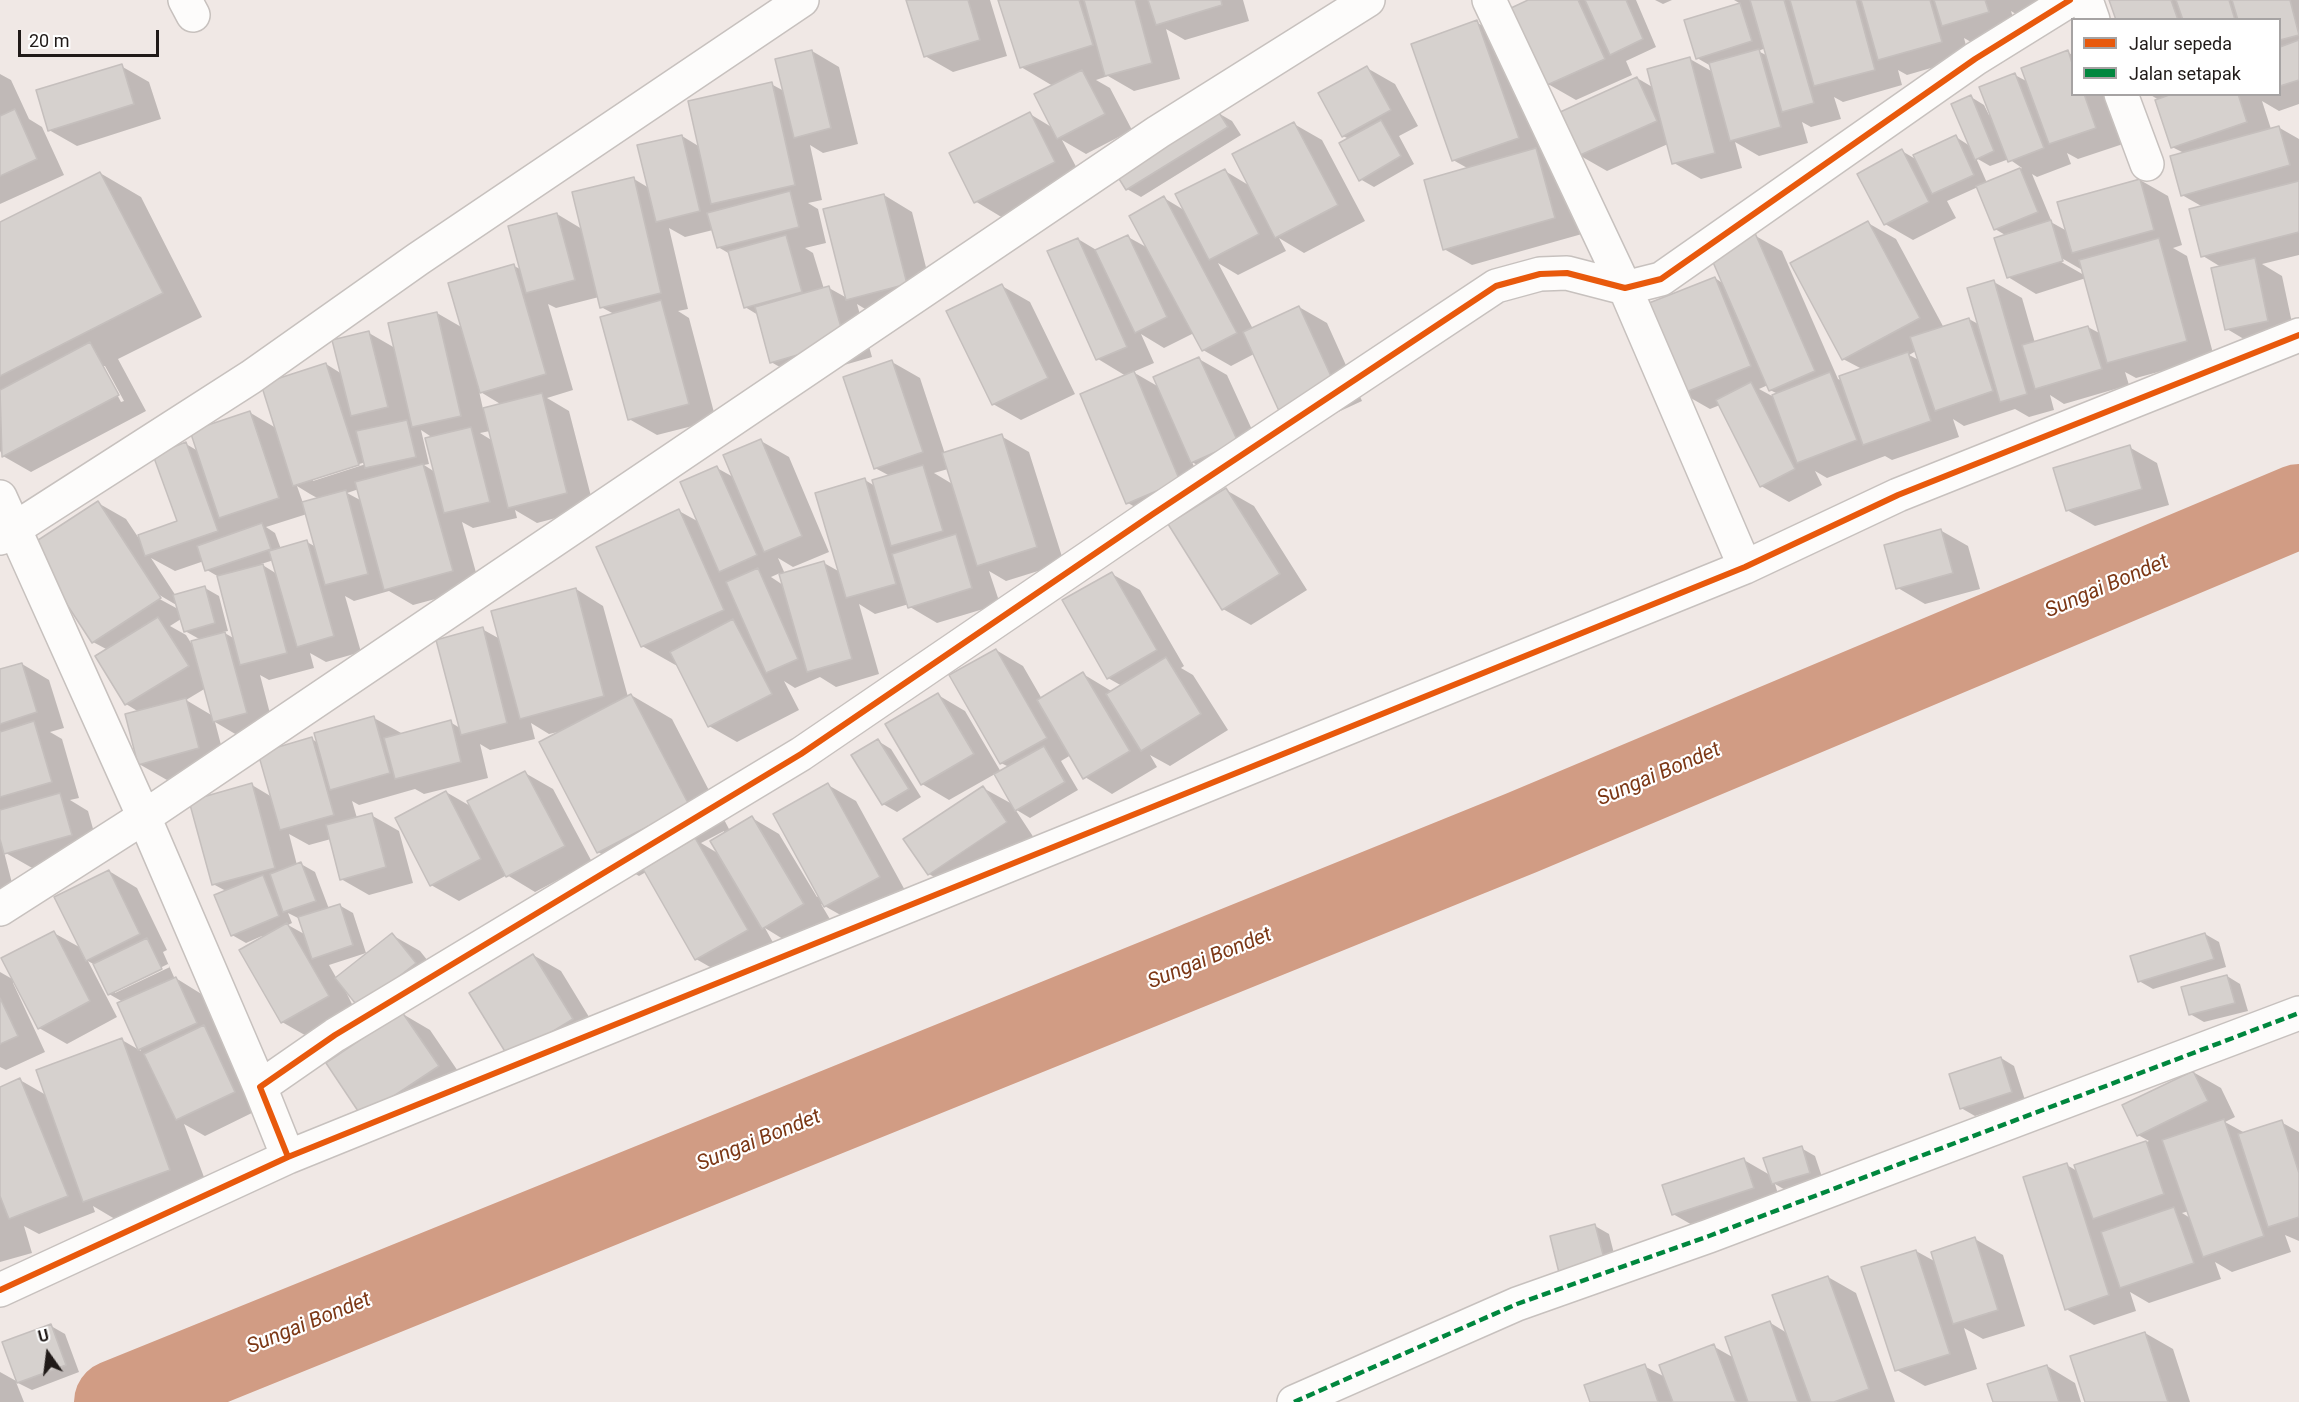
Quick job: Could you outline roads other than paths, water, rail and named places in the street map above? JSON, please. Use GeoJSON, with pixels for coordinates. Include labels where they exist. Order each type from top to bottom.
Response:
{"type":"FeatureCollection","features":[{"type":"Feature","properties":{"kind":"street"},"geometry":{"type":"LineString","coordinates":[[7,533],[251,377],[418,258],[802,0]]}},
{"type":"Feature","properties":{"kind":"street"},"geometry":{"type":"LineString","coordinates":[[0,909],[144,817],[1148,138],[1368,0]]}},
{"type":"Feature","properties":{"kind":"street"},"geometry":{"type":"LineString","coordinates":[[1489,0],[1625,288],[1745,567]]}},
{"type":"Feature","properties":{"kind":"street"},"geometry":{"type":"LineString","coordinates":[[260,1088],[335,1035],[801,754],[1153,514],[1496,286],[1540,274],[1567,273],[1625,288],[1662,279],[1975,59],[2070,0]]}},
{"type":"Feature","properties":{"kind":"street"},"geometry":{"type":"LineString","coordinates":[[2086,0],[2092,18]]}},
{"type":"Feature","properties":{"kind":"street"},"geometry":{"type":"LineString","coordinates":[[2122,96],[2147,164]]}},
{"type":"Feature","properties":{"kind":"street"},"geometry":{"type":"LineString","coordinates":[[0,1290],[288,1157],[1745,567],[1898,495],[2299,335]]}},
{"type":"Feature","properties":{"kind":"street"},"geometry":{"type":"LineString","coordinates":[[0,497],[7,533],[144,817],[288,1157]]}},
{"type":"Feature","properties":{"kind":"street"},"geometry":{"type":"LineString","coordinates":[[1294,1402],[1517,1304],[1731,1228],[2299,1013]]}},
{"type":"Feature","properties":{"kind":"waterway","name":"Sungai Bondet"},"geometry":{"type":"LineString","coordinates":[[116,1402],[1521,833],[2299,506]]}}]}
